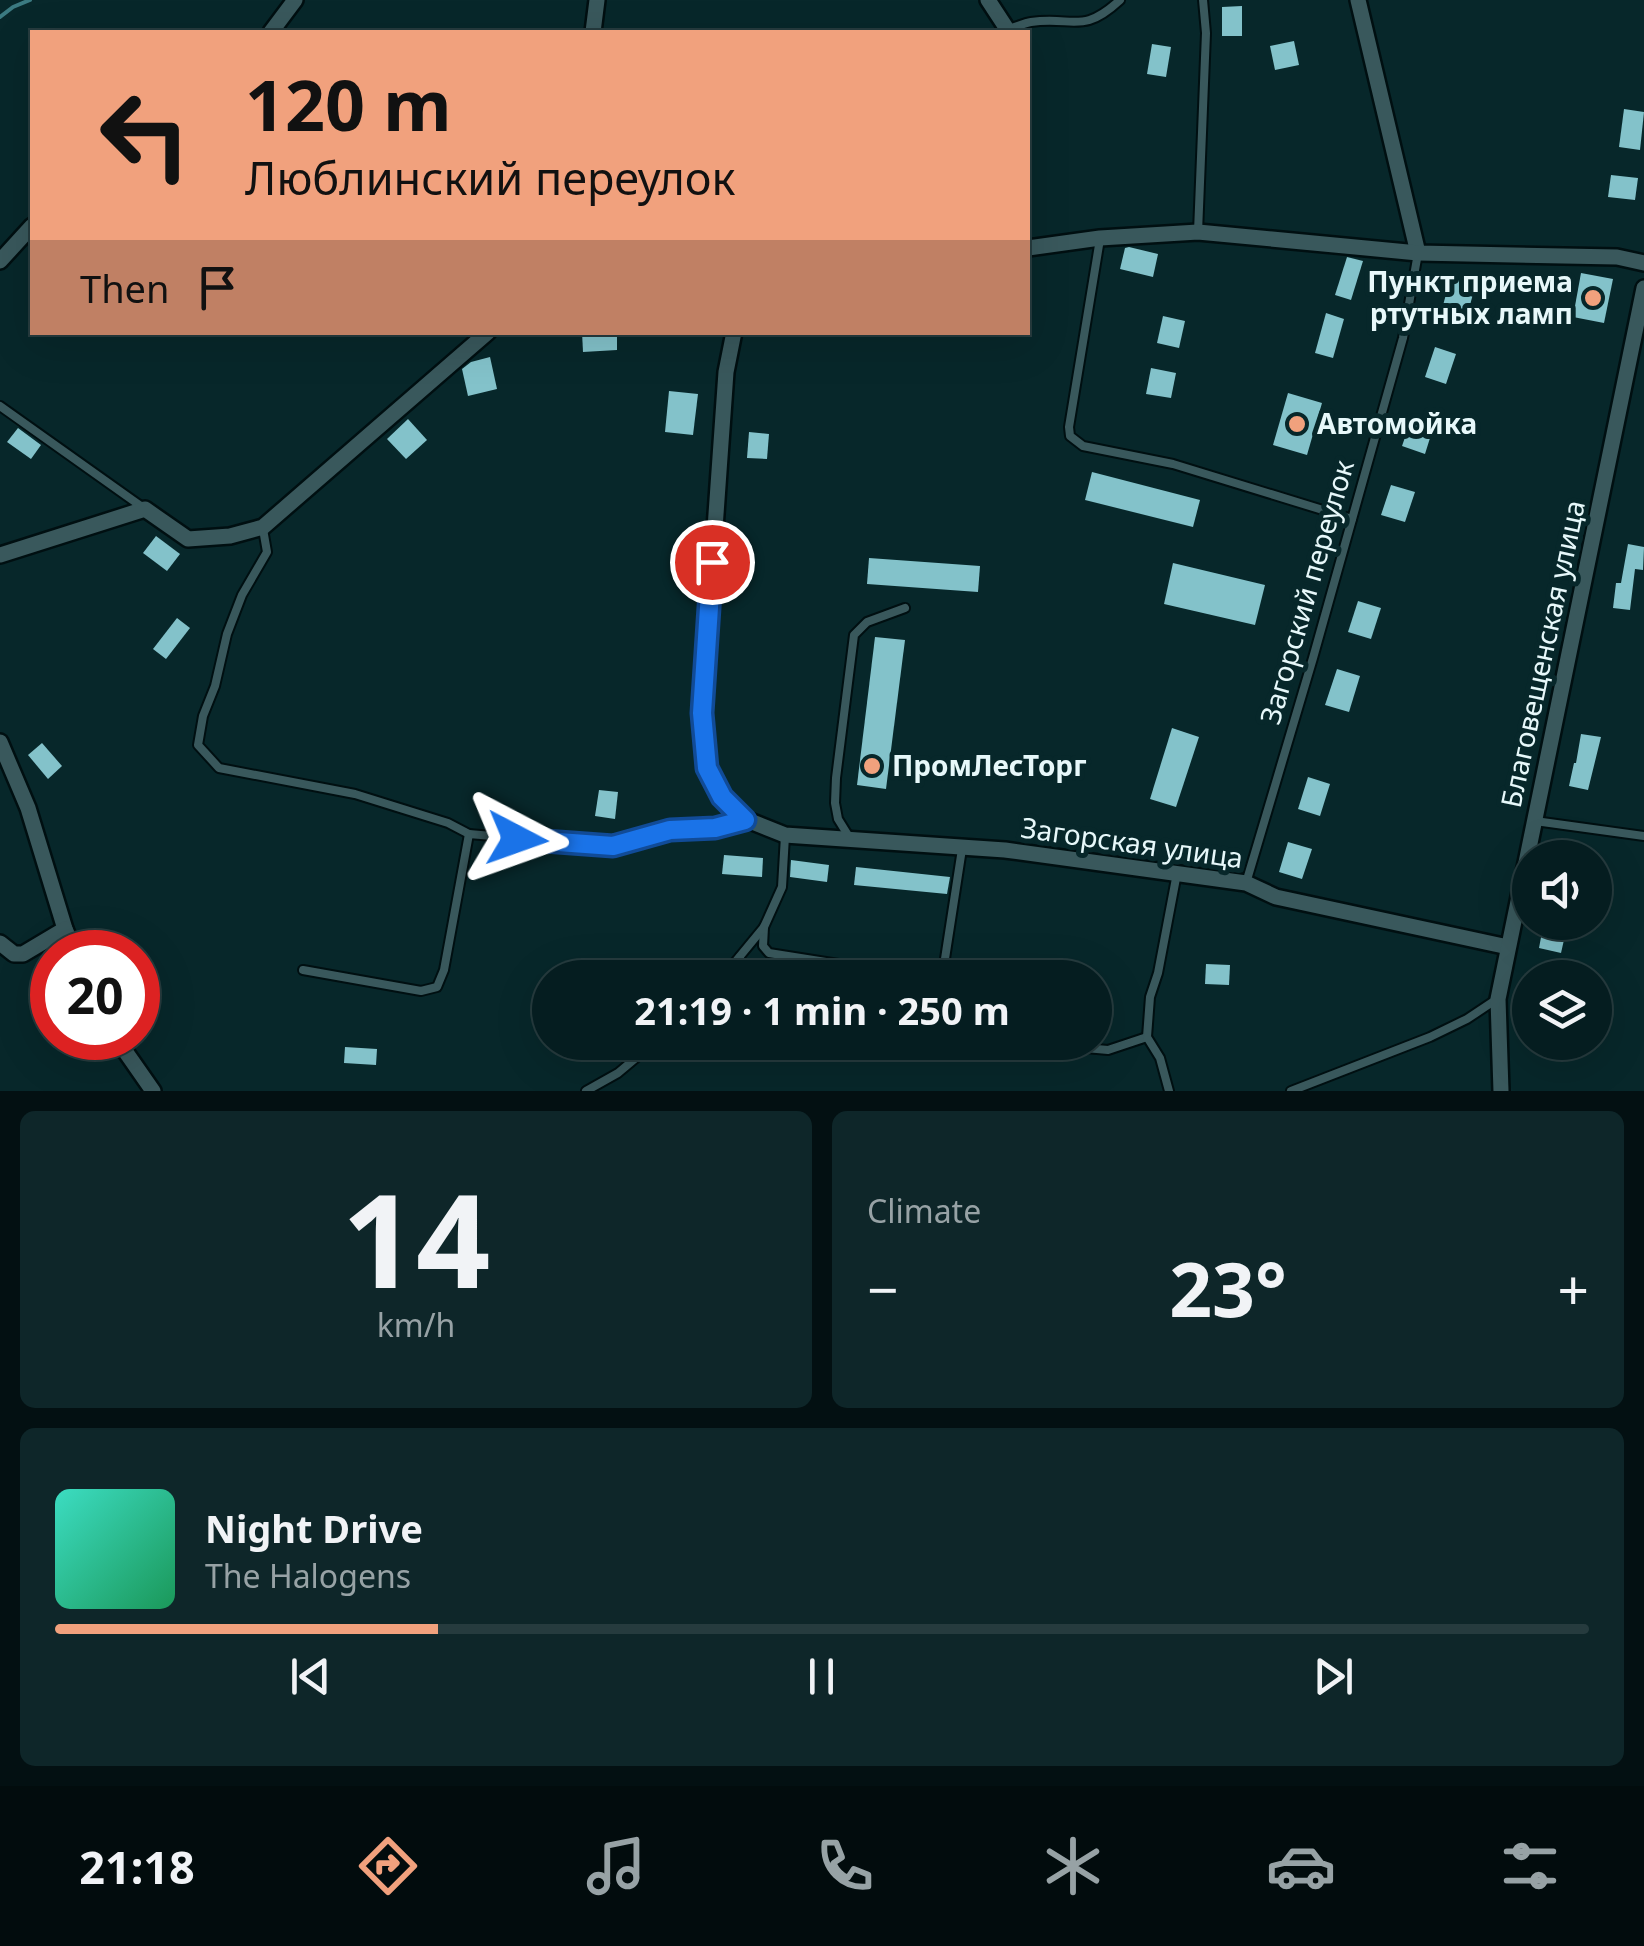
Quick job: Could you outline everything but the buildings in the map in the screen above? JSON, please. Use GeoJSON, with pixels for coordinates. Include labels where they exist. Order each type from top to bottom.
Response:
{"type":"FeatureCollection","features":[{"type":"Feature","properties":{"kind":"street"},"geometry":{"type":"LineString","coordinates":[[592,30],[597,0]]}},
{"type":"Feature","properties":{"kind":"street"},"geometry":{"type":"LineString","coordinates":[[988,0],[1006,30]]}},
{"type":"Feature","properties":{"kind":"street"},"geometry":{"type":"LineString","coordinates":[[1358,0],[1418,253]]}},
{"type":"Feature","properties":{"kind":"street"},"geometry":{"type":"LineString","coordinates":[[280,30],[290,7]]}},
{"type":"Feature","properties":{"kind":"street"},"geometry":{"type":"LineString","coordinates":[[0,260],[30,228]]}},
{"type":"Feature","properties":{"kind":"street"},"geometry":{"type":"LineString","coordinates":[[1030,248],[1100,238],[1198,232],[1418,253],[1617,257],[1644,263]]}},
{"type":"Feature","properties":{"kind":"street","name":"Благовещенская улица"},"geometry":{"type":"LineString","coordinates":[[1502,1091],[1498,999],[1644,288]]}},
{"type":"Feature","properties":{"kind":"street"},"geometry":{"type":"LineString","coordinates":[[0,555],[146,509],[188,539],[230,536],[263,527],[485,335]]}},
{"type":"Feature","properties":{"kind":"street"},"geometry":{"type":"LineString","coordinates":[[733,335],[726,372],[702,713],[707,768],[722,797],[745,820]]}},
{"type":"Feature","properties":{"kind":"street"},"geometry":{"type":"LineString","coordinates":[[0,742],[28,808],[65,929],[22,954],[14,954],[0,943]]}},
{"type":"Feature","properties":{"kind":"street","name":"Загорская улица"},"geometry":{"type":"LineString","coordinates":[[745,820],[785,835],[1005,850],[1246,883],[1276,897],[1508,947]]}},
{"type":"Feature","properties":{"kind":"street"},"geometry":{"type":"LineString","coordinates":[[131,1060],[153,1091]]}},
{"type":"Feature","properties":{"kind":"lane"},"geometry":{"type":"LineString","coordinates":[[1010,30],[1030,22],[1090,22],[1120,0]]}},
{"type":"Feature","properties":{"kind":"lane"},"geometry":{"type":"LineString","coordinates":[[1198,232],[1206,33],[1203,0]]}},
{"type":"Feature","properties":{"kind":"lane"},"geometry":{"type":"LineString","coordinates":[[1100,238],[1068,427],[1070,436],[1083,446],[1173,464],[1352,519]]}},
{"type":"Feature","properties":{"kind":"lane","name":"Загорский переулок"},"geometry":{"type":"LineString","coordinates":[[1246,883],[1402,338],[1418,253]]}},
{"type":"Feature","properties":{"kind":"lane"},"geometry":{"type":"LineString","coordinates":[[0,406],[146,509]]}},
{"type":"Feature","properties":{"kind":"lane"},"geometry":{"type":"LineString","coordinates":[[263,527],[267,552],[242,594],[227,634],[215,686],[202,716],[198,745],[219,768],[355,794],[448,823],[468,834],[613,846],[670,830],[715,828],[745,820]]}},
{"type":"Feature","properties":{"kind":"lane"},"geometry":{"type":"LineString","coordinates":[[851,840],[838,819],[836,778],[854,635],[867,622],[905,608]]}},
{"type":"Feature","properties":{"kind":"lane"},"geometry":{"type":"LineString","coordinates":[[1534,820],[1644,836]]}},
{"type":"Feature","properties":{"kind":"lane"},"geometry":{"type":"LineString","coordinates":[[304,970],[421,991],[437,987],[444,970],[468,834]]}},
{"type":"Feature","properties":{"kind":"lane"},"geometry":{"type":"LineString","coordinates":[[737,960],[764,927],[782,887],[785,835]]}},
{"type":"Feature","properties":{"kind":"lane"},"geometry":{"type":"LineString","coordinates":[[945,960],[962,847]]}},
{"type":"Feature","properties":{"kind":"lane"},"geometry":{"type":"LineString","coordinates":[[1169,1091],[1160,1058],[1147,1037],[1150,997],[1177,874]]}},
{"type":"Feature","properties":{"kind":"lane"},"geometry":{"type":"LineString","coordinates":[[764,927],[763,946],[769,953],[813,960]]}},
{"type":"Feature","properties":{"kind":"lane"},"geometry":{"type":"LineString","coordinates":[[740,956],[740,960]]}},
{"type":"Feature","properties":{"kind":"lane"},"geometry":{"type":"LineString","coordinates":[[1292,1091],[1430,1036],[1498,999]]}},
{"type":"Feature","properties":{"kind":"lane"},"geometry":{"type":"LineString","coordinates":[[1112,1049],[1147,1037]]}},
{"type":"Feature","properties":{"kind":"lane"},"geometry":{"type":"LineString","coordinates":[[586,1091],[618,1074],[634,1060]]}},
{"type":"Feature","properties":{"kind":"waterway"},"geometry":{"type":"LineString","coordinates":[[0,17],[30,0]]}},
{"type":"Feature","properties":{"kind":"place","name":"Пункт приема ртутных ламп"},"geometry":{"type":"Point","coordinates":[1593,298]}},
{"type":"Feature","properties":{"kind":"place","name":"Автомойка"},"geometry":{"type":"Point","coordinates":[1297,424]}},
{"type":"Feature","properties":{"kind":"place","name":"ПромЛесТорг"},"geometry":{"type":"Point","coordinates":[872,766]}},
{"type":"Feature","properties":{"kind":"route"},"geometry":{"type":"LineString","coordinates":[[517,839],[613,846],[670,830],[715,828],[745,820],[722,797],[707,768],[702,713],[712,562]]}}]}
